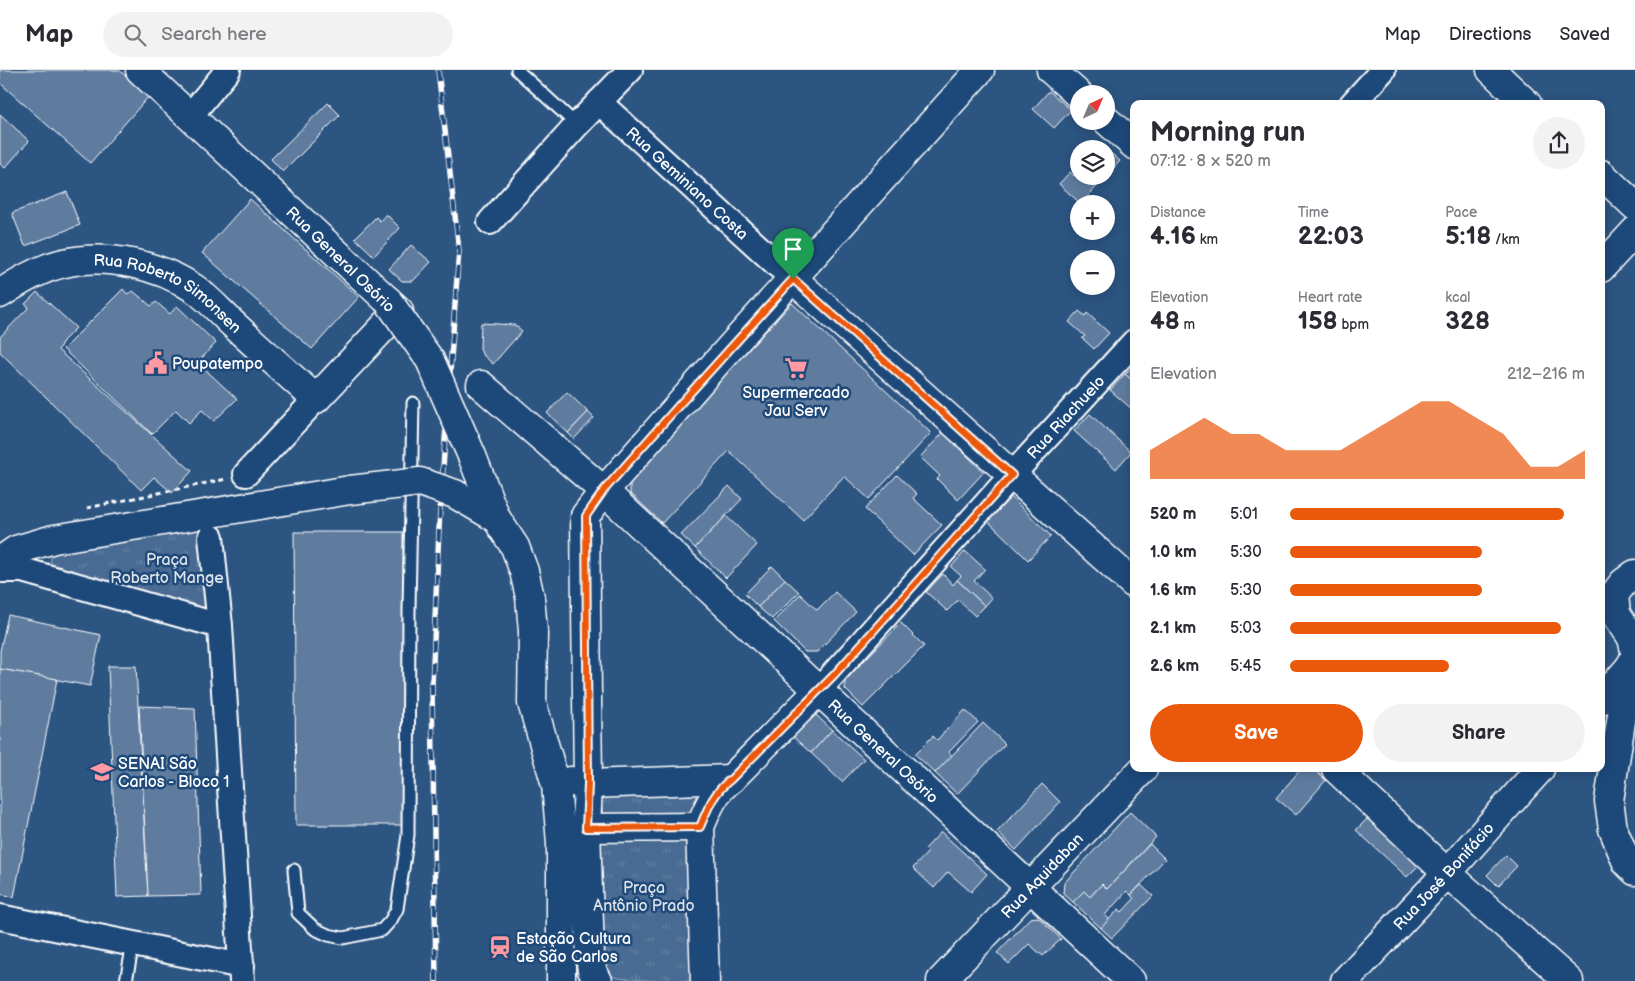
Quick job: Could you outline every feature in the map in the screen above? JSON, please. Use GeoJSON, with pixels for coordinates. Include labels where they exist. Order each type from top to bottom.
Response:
{"type":"FeatureCollection","features":[{"type":"Feature","properties":{"kind":"street","name":"Rua General Osório"},"geometry":{"type":"LineString","coordinates":[[140,70],[391,304],[430,360],[472,456],[496,518]]}},
{"type":"Feature","properties":{"kind":"street"},"geometry":{"type":"LineString","coordinates":[[190,116],[228,70]]}},
{"type":"Feature","properties":{"kind":"street"},"geometry":{"type":"LineString","coordinates":[[490,222],[577,124],[630,70]]}},
{"type":"Feature","properties":{"kind":"street"},"geometry":{"type":"LineString","coordinates":[[598,981],[592,970],[590,956],[586,828],[588,784],[586,516],[604,490],[980,70]]}},
{"type":"Feature","properties":{"kind":"street"},"geometry":{"type":"LineString","coordinates":[[1052,70],[1070,87]]}},
{"type":"Feature","properties":{"kind":"street"},"geometry":{"type":"LineString","coordinates":[[1356,100],[1383,70]]}},
{"type":"Feature","properties":{"kind":"street"},"geometry":{"type":"LineString","coordinates":[[1491,70],[1523,100]]}},
{"type":"Feature","properties":{"kind":"street","name":"Rua Geminiano Costa"},"geometry":{"type":"LineString","coordinates":[[599,102],[793,279],[1130,580]]}},
{"type":"Feature","properties":{"kind":"street"},"geometry":{"type":"LineString","coordinates":[[1115,128],[1130,141]]}},
{"type":"Feature","properties":{"kind":"street"},"geometry":{"type":"LineString","coordinates":[[1605,178],[1635,206]]}},
{"type":"Feature","properties":{"kind":"street"},"geometry":{"type":"LineString","coordinates":[[1605,264],[1635,231]]}},
{"type":"Feature","properties":{"kind":"street","name":"Rua Roberto Simonsen"},"geometry":{"type":"LineString","coordinates":[[0,294],[18,281],[63,263],[85,259],[147,267],[166,273],[195,290],[316,399]]}},
{"type":"Feature","properties":{"kind":"street"},"geometry":{"type":"LineString","coordinates":[[246,474],[316,399],[391,304]]}},
{"type":"Feature","properties":{"kind":"street","name":"Rua Riachuelo"},"geometry":{"type":"LineString","coordinates":[[731,779],[819,690],[1130,346]]}},
{"type":"Feature","properties":{"kind":"street","name":"Rua General Osório"},"geometry":{"type":"LineString","coordinates":[[481,385],[604,490],[1131,981]]}},
{"type":"Feature","properties":{"kind":"street"},"geometry":{"type":"LineString","coordinates":[[0,561],[16,550],[54,540],[350,490],[420,482],[455,494],[496,518],[515,547],[524,571],[530,598],[533,631],[535,714],[556,785],[561,842],[561,981]]}},
{"type":"Feature","properties":{"kind":"street"},"geometry":{"type":"LineString","coordinates":[[0,917],[133,944],[242,973],[220,626],[211,537]]}},
{"type":"Feature","properties":{"kind":"street"},"geometry":{"type":"LineString","coordinates":[[0,570],[22,570],[220,626]]}},
{"type":"Feature","properties":{"kind":"street"},"geometry":{"type":"LineString","coordinates":[[1635,574],[1623,583],[1608,589],[1616,614],[1632,638],[1633,659],[1609,801],[1612,829],[1627,863],[1635,871]]}},
{"type":"Feature","properties":{"kind":"street"},"geometry":{"type":"LineString","coordinates":[[1605,695],[1633,659]]}},
{"type":"Feature","properties":{"kind":"street"},"geometry":{"type":"LineString","coordinates":[[535,714],[559,767],[566,776],[579,784],[731,779]]}},
{"type":"Feature","properties":{"kind":"street","name":"Rua Aquidaban"},"geometry":{"type":"LineString","coordinates":[[941,981],[1140,772]]}},
{"type":"Feature","properties":{"kind":"street"},"geometry":{"type":"LineString","coordinates":[[1339,772],[1447,873],[1569,981]]}},
{"type":"Feature","properties":{"kind":"street","name":"Rua José Bonifácio"},"geometry":{"type":"LineString","coordinates":[[1345,981],[1447,873],[1537,772]]}},
{"type":"Feature","properties":{"kind":"street"},"geometry":{"type":"LineString","coordinates":[[705,981],[700,827],[719,789],[731,779]]}},
{"type":"Feature","properties":{"kind":"street"},"geometry":{"type":"LineString","coordinates":[[586,828],[700,827]]}},
{"type":"Feature","properties":{"kind":"lane"},"geometry":{"type":"LineString","coordinates":[[517,70],[577,124]]}},
{"type":"Feature","properties":{"kind":"lane"},"geometry":{"type":"LineString","coordinates":[[294,870],[298,913],[315,929],[328,935],[343,938],[382,930],[391,920],[397,909],[408,835],[413,403]]}},
{"type":"Feature","properties":{"kind":"lane"},"geometry":{"type":"LineString","coordinates":[[126,981],[133,944]]}},
{"type":"Feature","properties":{"kind":"path"},"geometry":{"type":"LineString","coordinates":[[86,508],[246,474]]}},
{"type":"Feature","properties":{"kind":"green space","name":"Praça Roberto Mange"},"geometry":{"type":"Polygon","coordinates":[[[200,527],[207,599],[204,607],[192,612],[52,568],[51,560],[54,552],[200,527]]]}},
{"type":"Feature","properties":{"kind":"green space"},"geometry":{"type":"Polygon","coordinates":[[[715,785],[695,815],[603,816],[600,789],[715,785]]]}},
{"type":"Feature","properties":{"kind":"green space","name":"Praça Antônio Prado"},"geometry":{"type":"Polygon","coordinates":[[[691,838],[692,981],[641,980],[614,977],[602,962],[595,839],[691,838]]]}},
{"type":"Feature","properties":{"kind":"building"},"geometry":{"type":"Polygon","coordinates":[[[0,70],[119,70],[149,96],[90,163],[0,83],[0,70]]]}},
{"type":"Feature","properties":{"kind":"building"},"geometry":{"type":"Polygon","coordinates":[[[1049,91],[1070,111],[1054,128],[1033,109],[1049,91]]]}},
{"type":"Feature","properties":{"kind":"building"},"geometry":{"type":"Polygon","coordinates":[[[328,103],[340,115],[283,172],[271,159],[328,103]]]}},
{"type":"Feature","properties":{"kind":"building"},"geometry":{"type":"Polygon","coordinates":[[[0,114],[29,141],[5,168],[0,164],[0,114]]]}},
{"type":"Feature","properties":{"kind":"building"},"geometry":{"type":"Polygon","coordinates":[[[1115,157],[1120,161],[1115,166],[1115,157]]]}},
{"type":"Feature","properties":{"kind":"building"},"geometry":{"type":"Polygon","coordinates":[[[1070,172],[1070,185],[1098,185],[1089,195],[1071,195],[1059,184],[1070,172]]]}},
{"type":"Feature","properties":{"kind":"building"},"geometry":{"type":"Polygon","coordinates":[[[67,192],[80,225],[25,246],[12,213],[67,192]]]}},
{"type":"Feature","properties":{"kind":"building"},"geometry":{"type":"Polygon","coordinates":[[[250,199],[359,297],[312,349],[202,253],[250,199]]]}},
{"type":"Feature","properties":{"kind":"building"},"geometry":{"type":"Polygon","coordinates":[[[386,214],[400,228],[374,256],[355,238],[376,217],[380,221],[386,214]]]}},
{"type":"Feature","properties":{"kind":"building"},"geometry":{"type":"Polygon","coordinates":[[[411,245],[431,262],[413,281],[402,281],[389,269],[411,245]]]}},
{"type":"Feature","properties":{"kind":"building"},"geometry":{"type":"Polygon","coordinates":[[[123,289],[127,294],[133,291],[151,306],[156,302],[170,314],[177,306],[216,343],[199,361],[237,399],[214,421],[202,410],[189,423],[176,410],[152,434],[63,349],[123,289]]]}},
{"type":"Feature","properties":{"kind":"building"},"geometry":{"type":"Polygon","coordinates":[[[37,292],[76,328],[63,341],[58,350],[192,471],[172,493],[154,477],[141,490],[0,352],[0,337],[29,307],[25,304],[37,292]]]}},
{"type":"Feature","properties":{"kind":"building","name":"Supermercado Jau Serv"},"geometry":{"type":"Polygon","coordinates":[[[792,303],[931,433],[869,499],[844,476],[803,520],[729,451],[662,523],[630,493],[630,477],[792,303]]]}},
{"type":"Feature","properties":{"kind":"building"},"geometry":{"type":"Polygon","coordinates":[[[1079,311],[1085,316],[1087,313],[1109,333],[1094,349],[1082,338],[1085,336],[1069,322],[1079,311]]]}},
{"type":"Feature","properties":{"kind":"building"},"geometry":{"type":"Polygon","coordinates":[[[481,323],[515,325],[522,331],[493,364],[482,354],[480,348],[481,323]]]}},
{"type":"Feature","properties":{"kind":"building"},"geometry":{"type":"Polygon","coordinates":[[[1130,369],[1130,378],[1125,374],[1130,369]]]}},
{"type":"Feature","properties":{"kind":"building"},"geometry":{"type":"Polygon","coordinates":[[[1125,374],[1130,378],[1130,408],[1110,390],[1125,374]]]}},
{"type":"Feature","properties":{"kind":"building"},"geometry":{"type":"Polygon","coordinates":[[[567,392],[588,412],[568,433],[547,413],[567,392]]]}},
{"type":"Feature","properties":{"kind":"building"},"geometry":{"type":"Polygon","coordinates":[[[588,412],[594,418],[574,439],[568,433],[588,412]]]}},
{"type":"Feature","properties":{"kind":"building"},"geometry":{"type":"Polygon","coordinates":[[[1090,414],[1130,453],[1116,469],[1074,431],[1090,414]]]}},
{"type":"Feature","properties":{"kind":"building"},"geometry":{"type":"Polygon","coordinates":[[[943,433],[984,472],[958,500],[937,479],[940,476],[920,457],[943,433]]]}},
{"type":"Feature","properties":{"kind":"building"},"geometry":{"type":"Polygon","coordinates":[[[897,475],[917,494],[913,498],[942,525],[913,555],[865,509],[897,475]]]}},
{"type":"Feature","properties":{"kind":"building"},"geometry":{"type":"Polygon","coordinates":[[[729,486],[742,499],[695,548],[681,535],[729,486]]]}},
{"type":"Feature","properties":{"kind":"building"},"geometry":{"type":"Polygon","coordinates":[[[1011,497],[1051,536],[1028,560],[988,521],[1011,497]]]}},
{"type":"Feature","properties":{"kind":"building"},"geometry":{"type":"Polygon","coordinates":[[[726,516],[757,545],[726,578],[695,548],[726,516]]]}},
{"type":"Feature","properties":{"kind":"building"},"geometry":{"type":"Polygon","coordinates":[[[294,532],[403,532],[405,825],[296,825],[294,532]]]}},
{"type":"Feature","properties":{"kind":"building"},"geometry":{"type":"Polygon","coordinates":[[[965,551],[985,569],[974,581],[992,598],[985,606],[957,580],[961,576],[951,567],[965,551]]]}},
{"type":"Feature","properties":{"kind":"building"},"geometry":{"type":"Polygon","coordinates":[[[772,566],[785,579],[758,607],[745,594],[772,566]]]}},
{"type":"Feature","properties":{"kind":"building"},"geometry":{"type":"Polygon","coordinates":[[[943,574],[953,585],[957,580],[985,606],[975,616],[958,600],[947,611],[926,592],[943,574]]]}},
{"type":"Feature","properties":{"kind":"building"},"geometry":{"type":"Polygon","coordinates":[[[785,579],[799,592],[772,619],[758,607],[785,579]]]}},
{"type":"Feature","properties":{"kind":"building"},"geometry":{"type":"Polygon","coordinates":[[[835,592],[856,612],[817,652],[805,652],[774,621],[800,594],[817,610],[835,592]]]}},
{"type":"Feature","properties":{"kind":"building"},"geometry":{"type":"Polygon","coordinates":[[[8,615],[101,635],[90,686],[0,669],[0,651],[8,615]]]}},
{"type":"Feature","properties":{"kind":"building"},"geometry":{"type":"Polygon","coordinates":[[[901,623],[924,646],[863,707],[845,689],[845,680],[901,623]]]}},
{"type":"Feature","properties":{"kind":"building"},"geometry":{"type":"Polygon","coordinates":[[[108,666],[136,666],[148,896],[117,897],[108,666]]]}},
{"type":"Feature","properties":{"kind":"building"},"geometry":{"type":"Polygon","coordinates":[[[0,669],[57,679],[14,897],[0,894],[0,669]]]}},
{"type":"Feature","properties":{"kind":"building"},"geometry":{"type":"Polygon","coordinates":[[[139,706],[195,708],[201,895],[148,896],[139,706]]]}},
{"type":"Feature","properties":{"kind":"building"},"geometry":{"type":"Polygon","coordinates":[[[965,710],[978,722],[949,752],[952,756],[935,773],[915,754],[933,736],[937,740],[965,710]]]}},
{"type":"Feature","properties":{"kind":"building"},"geometry":{"type":"Polygon","coordinates":[[[816,715],[832,730],[811,753],[792,736],[810,716],[816,715]]]}},
{"type":"Feature","properties":{"kind":"building"},"geometry":{"type":"Polygon","coordinates":[[[983,723],[1005,744],[957,794],[935,773],[983,723]]]}},
{"type":"Feature","properties":{"kind":"building"},"geometry":{"type":"Polygon","coordinates":[[[832,730],[864,759],[842,782],[811,753],[832,730]]]}},
{"type":"Feature","properties":{"kind":"building"},"geometry":{"type":"Polygon","coordinates":[[[1298,772],[1317,772],[1326,780],[1296,815],[1276,798],[1298,772]]]}},
{"type":"Feature","properties":{"kind":"building"},"geometry":{"type":"Polygon","coordinates":[[[1042,784],[1060,802],[1016,850],[997,832],[1042,784]]]}},
{"type":"Feature","properties":{"kind":"building"},"geometry":{"type":"Polygon","coordinates":[[[1130,812],[1156,837],[1107,889],[1102,884],[1090,897],[1084,891],[1073,902],[1063,893],[1064,883],[1130,812]]]}},
{"type":"Feature","properties":{"kind":"building"},"geometry":{"type":"Polygon","coordinates":[[[1373,813],[1420,864],[1407,877],[1356,830],[1373,813]]]}},
{"type":"Feature","properties":{"kind":"building"},"geometry":{"type":"Polygon","coordinates":[[[941,832],[987,874],[971,892],[948,872],[934,888],[913,868],[928,852],[925,849],[941,832]]]}},
{"type":"Feature","properties":{"kind":"building"},"geometry":{"type":"Polygon","coordinates":[[[1150,844],[1165,859],[1131,895],[1127,891],[1105,915],[1110,920],[1101,928],[1073,902],[1084,891],[1090,897],[1102,884],[1107,889],[1150,844]]]}},
{"type":"Feature","properties":{"kind":"building"},"geometry":{"type":"Polygon","coordinates":[[[1506,855],[1517,866],[1498,886],[1487,875],[1506,855]]]}},
{"type":"Feature","properties":{"kind":"building"},"geometry":{"type":"Polygon","coordinates":[[[1141,885],[1153,896],[1112,938],[1101,928],[1119,909],[1122,912],[1134,899],[1131,895],[1141,885]]]}},
{"type":"Feature","properties":{"kind":"building"},"geometry":{"type":"Polygon","coordinates":[[[1038,917],[1061,939],[1043,956],[1029,944],[1009,964],[997,953],[1030,918],[1038,917]]]}},
{"type":"Feature","properties":{"kind":"railway"},"geometry":{"type":"LineString","coordinates":[[436,981],[432,685],[440,508],[459,250],[438,70]]}},
{"type":"Feature","properties":{"kind":"place","name":"Poupatempo"},"geometry":{"type":"Point","coordinates":[156,363]}},
{"type":"Feature","properties":{"kind":"place","name":"Supermercado Jau Serv"},"geometry":{"type":"Point","coordinates":[796,368]}},
{"type":"Feature","properties":{"kind":"place","name":"SENAI São Carlos - Bloco 1"},"geometry":{"type":"Point","coordinates":[102,772]}},
{"type":"Feature","properties":{"kind":"place","name":"Estação Cultura de São Carlos"},"geometry":{"type":"Point","coordinates":[500,947]}},
{"type":"Feature","properties":{"kind":"route"},"geometry":{"type":"LineString","coordinates":[[793,279],[1012,475],[834,675],[719,789],[700,827],[586,828],[588,784],[586,516],[604,490],[793,279]]}}]}
